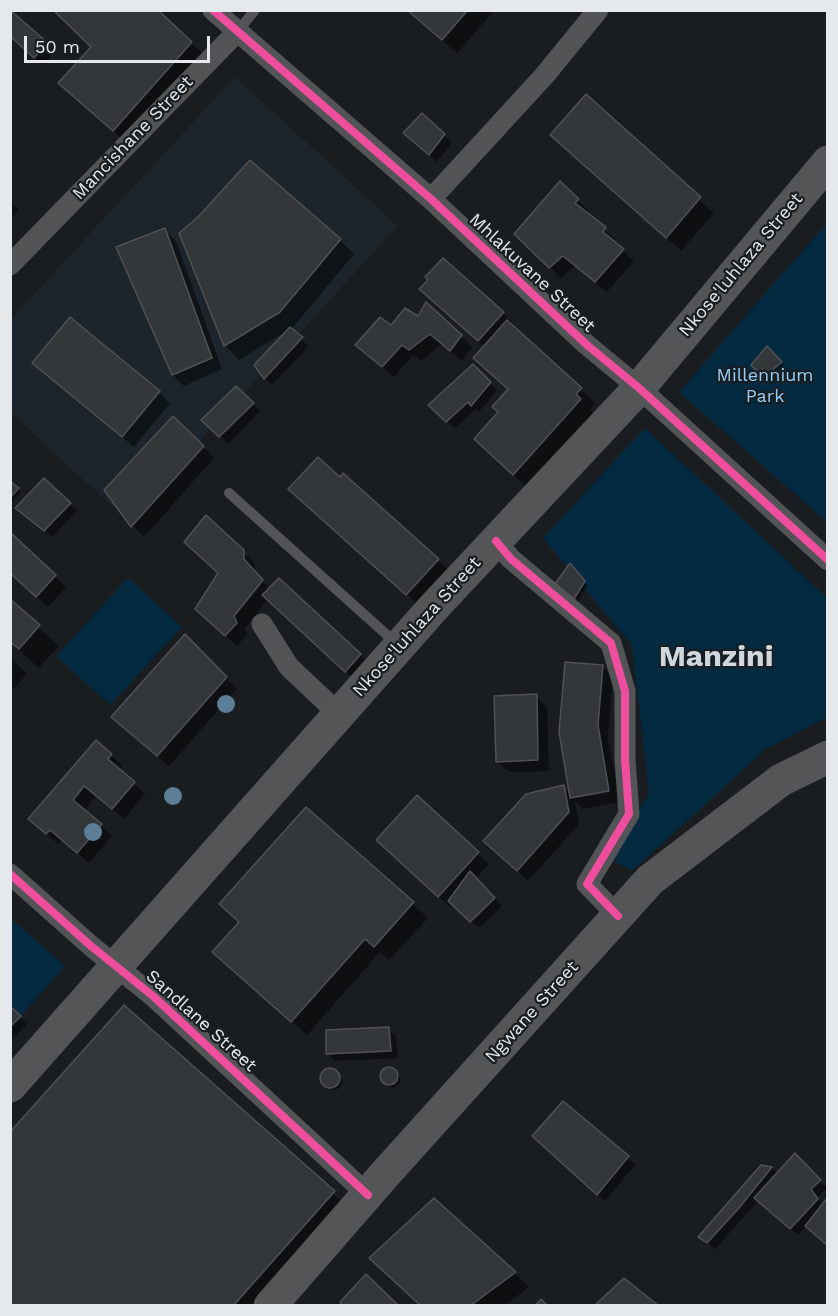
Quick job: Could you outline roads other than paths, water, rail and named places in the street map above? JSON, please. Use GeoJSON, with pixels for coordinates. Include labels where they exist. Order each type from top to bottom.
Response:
{"type":"FeatureCollection","features":[{"type":"Feature","properties":{"kind":"main road","name":"Nkose'luhlaza Street"},"geometry":{"type":"LineString","coordinates":[[10,1086],[399,646],[639,388],[824,165]]}},
{"type":"Feature","properties":{"kind":"main road","name":"Ngwane Street"},"geometry":{"type":"LineString","coordinates":[[270,1305],[650,880],[781,780],[828,757]]}},
{"type":"Feature","properties":{"kind":"street","name":"Mhlakuvane Street"},"geometry":{"type":"LineString","coordinates":[[213,10],[431,199],[587,345],[639,388],[828,560]]}},
{"type":"Feature","properties":{"kind":"street"},"geometry":{"type":"LineString","coordinates":[[431,199],[544,76],[598,10]]}},
{"type":"Feature","properties":{"kind":"street","name":"Mancishane Street"},"geometry":{"type":"LineString","coordinates":[[10,265],[237,32]]}},
{"type":"Feature","properties":{"kind":"street"},"geometry":{"type":"LineString","coordinates":[[496,541],[512,559],[611,643],[625,691],[625,759],[629,814],[587,884],[618,916]]}},
{"type":"Feature","properties":{"kind":"street"},"geometry":{"type":"LineString","coordinates":[[262,624],[289,667],[339,714]]}},
{"type":"Feature","properties":{"kind":"street","name":"Sandlane Street"},"geometry":{"type":"LineString","coordinates":[[10,874],[153,996],[368,1195]]}},
{"type":"Feature","properties":{"kind":"lane","name":"Mancishane Street"},"geometry":{"type":"LineString","coordinates":[[237,32],[255,10]]}},
{"type":"Feature","properties":{"kind":"lane"},"geometry":{"type":"LineString","coordinates":[[229,493],[399,646]]}},
{"type":"Feature","properties":{"kind":"district","name":"Manzini"},"geometry":{"type":"Point","coordinates":[716,657]}},
{"type":"Feature","properties":{"kind":"park label","name":"Millennium Park"},"geometry":{"type":"Point","coordinates":[765,386]}}]}
